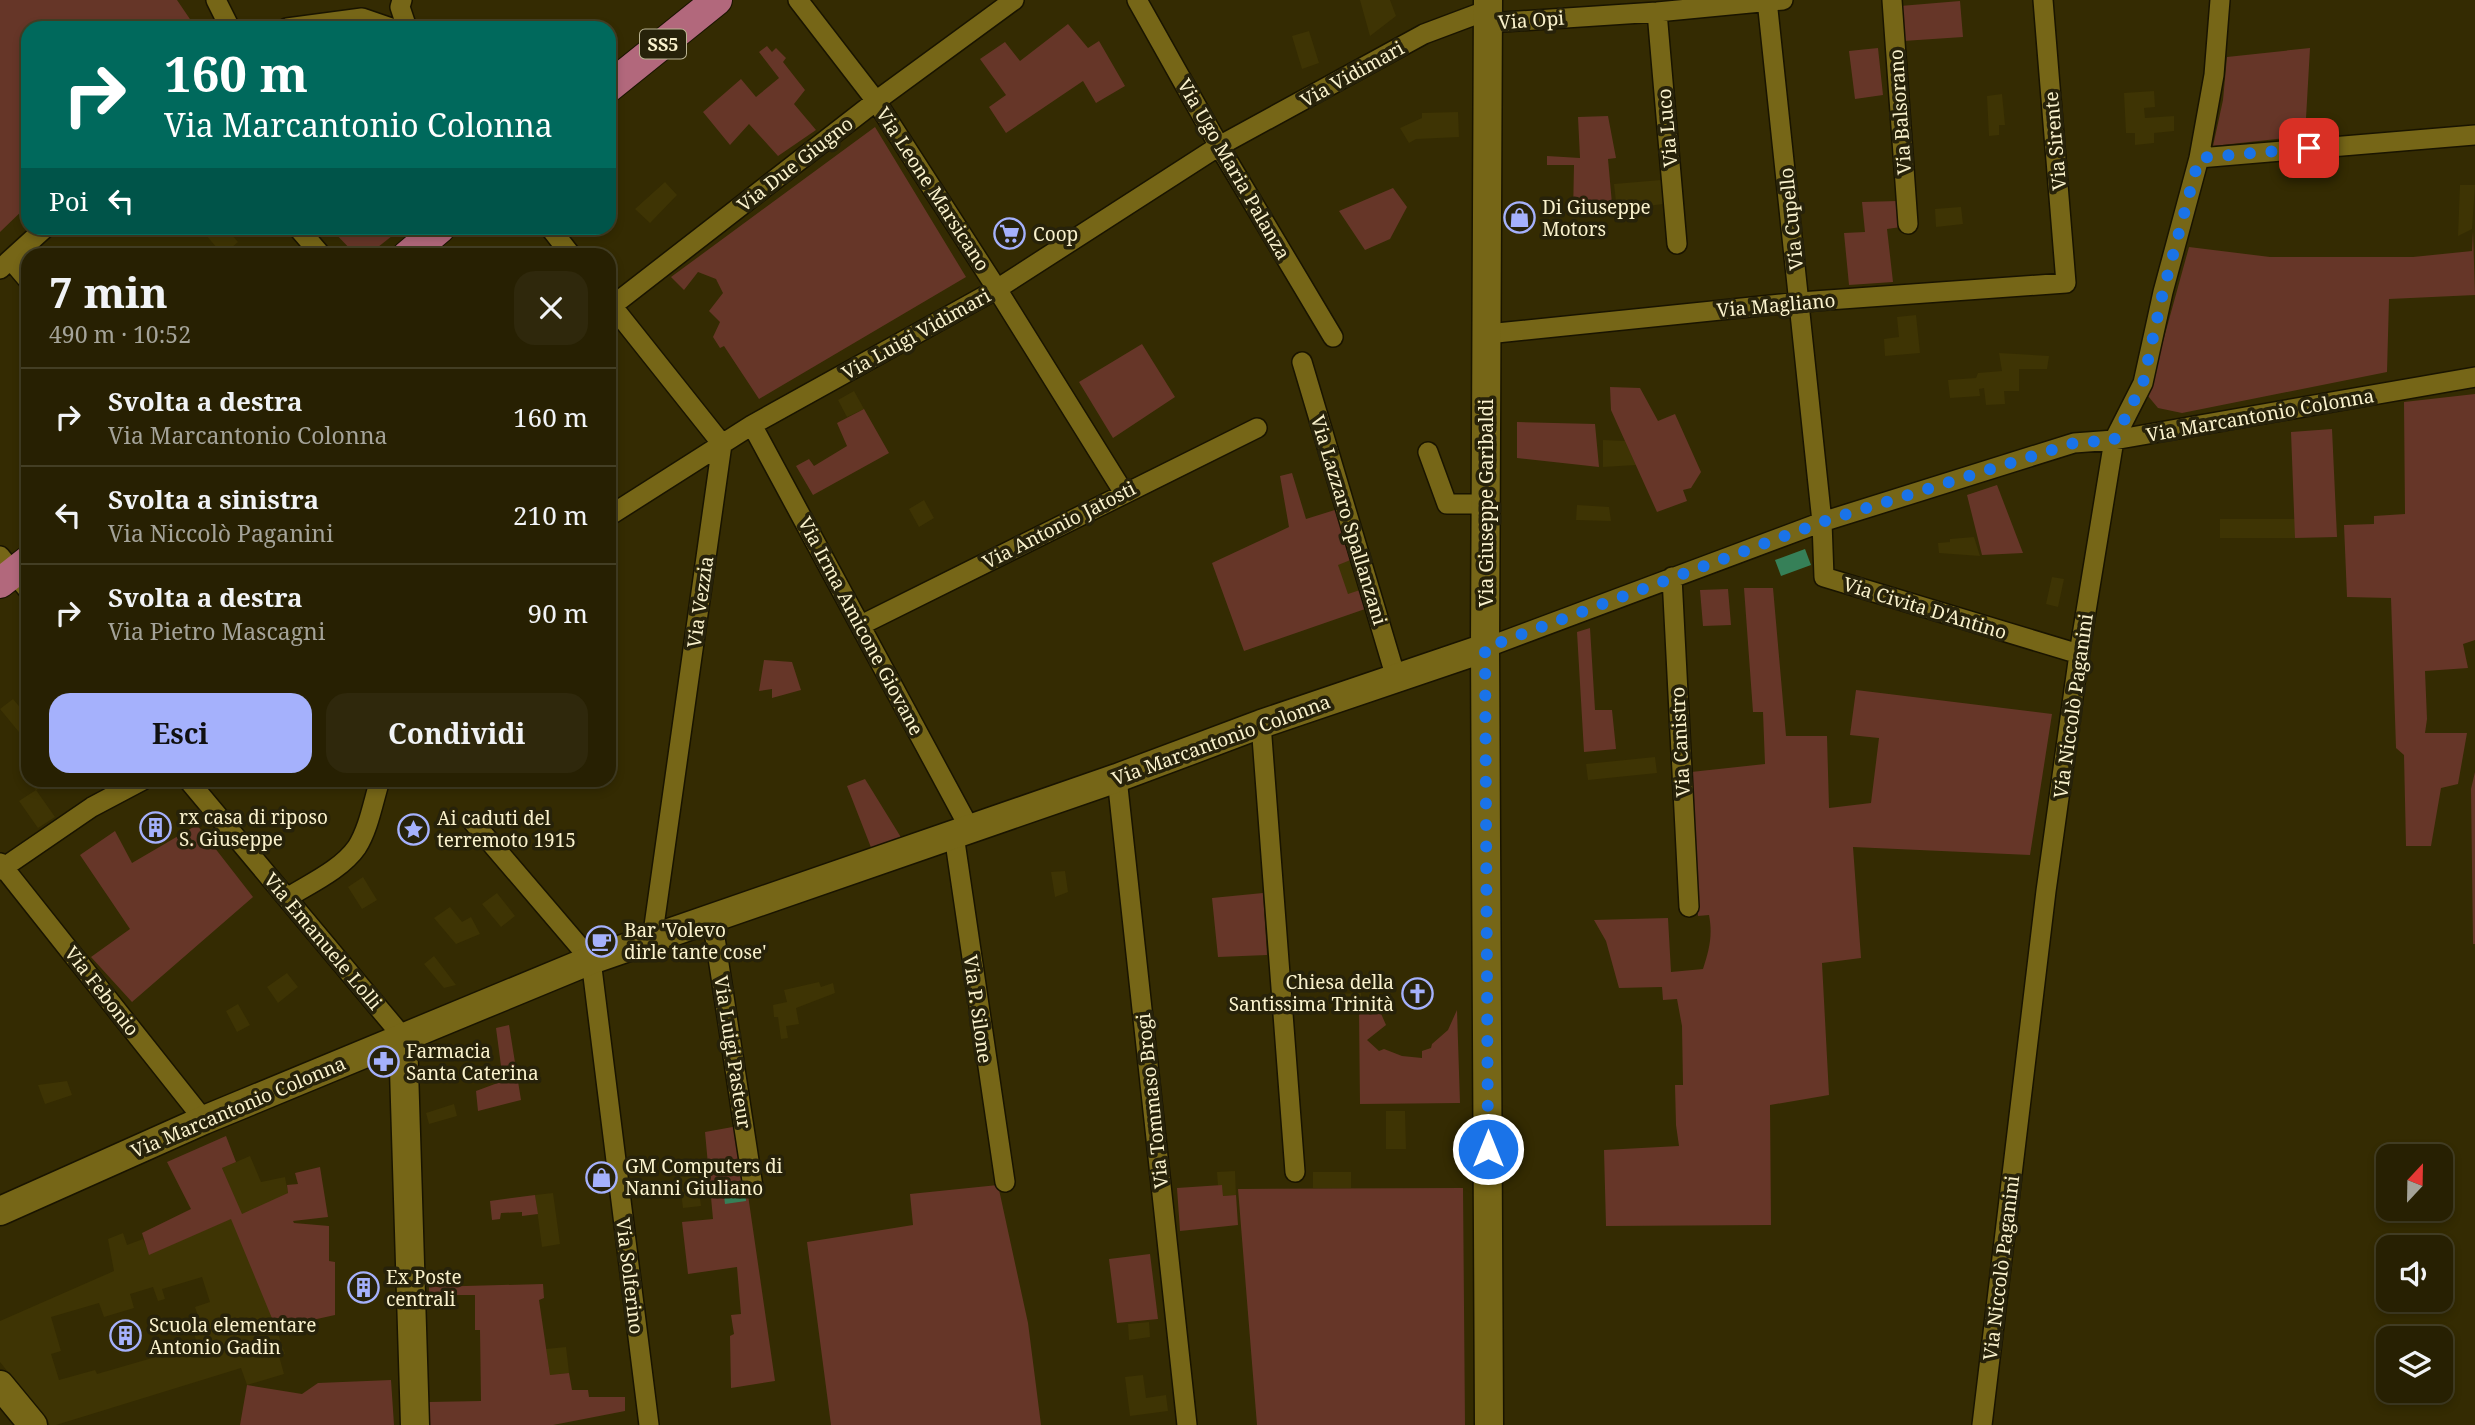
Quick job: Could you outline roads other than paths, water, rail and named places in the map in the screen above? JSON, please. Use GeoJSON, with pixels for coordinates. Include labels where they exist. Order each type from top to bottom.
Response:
{"type":"FeatureCollection","features":[{"type":"Feature","properties":{"kind":"main road","name":"SS5"},"geometry":{"type":"LineString","coordinates":[[616,82],[717,0]]}},
{"type":"Feature","properties":{"kind":"main road"},"geometry":{"type":"LineString","coordinates":[[416,248],[432,235]]}},
{"type":"Feature","properties":{"kind":"street"},"geometry":{"type":"LineString","coordinates":[[216,0],[226,21]]}},
{"type":"Feature","properties":{"kind":"street","name":"Via Leone Marsicano"},"geometry":{"type":"LineString","coordinates":[[798,0],[876,101],[1124,492]]}},
{"type":"Feature","properties":{"kind":"street","name":"Via Due Giugno"},"geometry":{"type":"LineString","coordinates":[[616,300],[876,101],[1014,0]]}},
{"type":"Feature","properties":{"kind":"street","name":"Via Ugo Maria Palanza"},"geometry":{"type":"LineString","coordinates":[[1137,0],[1219,146],[1333,337]]}},
{"type":"Feature","properties":{"kind":"street","name":"Via Balsorano"},"geometry":{"type":"LineString","coordinates":[[1892,0],[1909,224]]}},
{"type":"Feature","properties":{"kind":"street","name":"Via Sirente"},"geometry":{"type":"LineString","coordinates":[[2043,0],[2066,283]]}},
{"type":"Feature","properties":{"kind":"street","name":"Via Niccolò Paganini"},"geometry":{"type":"LineString","coordinates":[[1982,1425],[2044,904],[2079,654],[2114,440],[2143,383],[2163,292],[2199,158],[2214,75],[2220,0]]}},
{"type":"Feature","properties":{"kind":"street","name":"Via Opi"},"geometry":{"type":"LineString","coordinates":[[1488,11],[1657,12],[1773,1]]}},
{"type":"Feature","properties":{"kind":"street","name":"Via Cupello"},"geometry":{"type":"LineString","coordinates":[[1773,1],[1822,522]]}},
{"type":"Feature","properties":{"kind":"street"},"geometry":{"type":"LineString","coordinates":[[400,2],[405,21]]}},
{"type":"Feature","properties":{"kind":"street","name":"Via Vidimari"},"geometry":{"type":"LineString","coordinates":[[1219,146],[1424,34],[1488,11]]}},
{"type":"Feature","properties":{"kind":"street","name":"Via Giuseppe Garibaldi"},"geometry":{"type":"LineString","coordinates":[[1488,11],[1485,648],[1489,1425]]}},
{"type":"Feature","properties":{"kind":"street","name":"Via Luco"},"geometry":{"type":"LineString","coordinates":[[1657,12],[1677,244]]}},
{"type":"Feature","properties":{"kind":"street"},"geometry":{"type":"LineString","coordinates":[[340,21],[362,18],[371,21]]}},
{"type":"Feature","properties":{"kind":"street"},"geometry":{"type":"LineString","coordinates":[[2199,158],[2475,135]]}},
{"type":"Feature","properties":{"kind":"street","name":"Via Luigi Vidimari"},"geometry":{"type":"LineString","coordinates":[[616,512],[752,425],[997,289],[1219,146]]}},
{"type":"Feature","properties":{"kind":"street"},"geometry":{"type":"LineString","coordinates":[[23,248],[37,235]]}},
{"type":"Feature","properties":{"kind":"street"},"geometry":{"type":"LineString","coordinates":[[21,250],[5,264],[21,275]]}},
{"type":"Feature","properties":{"kind":"street","name":"Via Magliano"},"geometry":{"type":"LineString","coordinates":[[1487,334],[1800,303],[2066,283]]}},
{"type":"Feature","properties":{"kind":"street"},"geometry":{"type":"LineString","coordinates":[[616,310],[722,444]]}},
{"type":"Feature","properties":{"kind":"street","name":"Via Lazzaro Spallanzani"},"geometry":{"type":"LineString","coordinates":[[1302,362],[1396,678]]}},
{"type":"Feature","properties":{"kind":"street","name":"Via Marcantonio Colonna"},"geometry":{"type":"LineString","coordinates":[[0,1211],[204,1120],[591,960],[1485,648],[1822,522],[2074,443],[2114,440],[2475,377]]}},
{"type":"Feature","properties":{"kind":"street","name":"Via Irma Amicone Giovane"},"geometry":{"type":"LineString","coordinates":[[752,425],[861,625],[962,832]]}},
{"type":"Feature","properties":{"kind":"street","name":"Via Antonio Jatosti"},"geometry":{"type":"LineString","coordinates":[[861,625],[1257,428]]}},
{"type":"Feature","properties":{"kind":"street","name":"Via Vezzia"},"geometry":{"type":"LineString","coordinates":[[652,940],[722,444]]}},
{"type":"Feature","properties":{"kind":"street"},"geometry":{"type":"LineString","coordinates":[[1428,452],[1447,504],[1486,504]]}},
{"type":"Feature","properties":{"kind":"street","name":"Via Civita D'Antino"},"geometry":{"type":"LineString","coordinates":[[1822,522],[1824,577],[2079,654]]}},
{"type":"Feature","properties":{"kind":"street","name":"Via Canistro"},"geometry":{"type":"LineString","coordinates":[[1672,577],[1689,907]]}},
{"type":"Feature","properties":{"kind":"street"},"geometry":{"type":"LineString","coordinates":[[1261,724],[1295,1172]]}},
{"type":"Feature","properties":{"kind":"street","name":"Via Tommaso Brogi"},"geometry":{"type":"LineString","coordinates":[[1117,778],[1187,1425]]}},
{"type":"Feature","properties":{"kind":"street"},"geometry":{"type":"LineString","coordinates":[[1,867],[92,807],[130,787]]}},
{"type":"Feature","properties":{"kind":"street","name":"Via Emanuele Lolli"},"geometry":{"type":"LineString","coordinates":[[194,787],[404,1037]]}},
{"type":"Feature","properties":{"kind":"street"},"geometry":{"type":"LineString","coordinates":[[287,898],[352,852],[364,832],[378,787]]}},
{"type":"Feature","properties":{"kind":"street"},"geometry":{"type":"LineString","coordinates":[[474,822],[591,960]]}},
{"type":"Feature","properties":{"kind":"street","name":"Via P. Silone"},"geometry":{"type":"LineString","coordinates":[[962,832],[1005,1182]]}},
{"type":"Feature","properties":{"kind":"street","name":"Via Febonio"},"geometry":{"type":"LineString","coordinates":[[1,867],[204,1120]]}},
{"type":"Feature","properties":{"kind":"street","name":"Via Luigi Pasteur"},"geometry":{"type":"LineString","coordinates":[[712,918],[753,1187]]}},
{"type":"Feature","properties":{"kind":"street","name":"Via Solferino"},"geometry":{"type":"LineString","coordinates":[[591,960],[649,1425]]}},
{"type":"Feature","properties":{"kind":"street"},"geometry":{"type":"LineString","coordinates":[[404,1037],[415,1425]]}},
{"type":"Feature","properties":{"kind":"street"},"geometry":{"type":"LineString","coordinates":[[0,1385],[33,1425]]}},
{"type":"Feature","properties":{"kind":"place","name":"Di Giuseppe Motors"},"geometry":{"type":"Point","coordinates":[1519,218]}},
{"type":"Feature","properties":{"kind":"place","name":"Coop"},"geometry":{"type":"Point","coordinates":[1010,234]}},
{"type":"Feature","properties":{"kind":"place","name":"rx casa di riposo S. Giuseppe"},"geometry":{"type":"Point","coordinates":[156,828]}},
{"type":"Feature","properties":{"kind":"place","name":"Ai caduti del terremoto 1915"},"geometry":{"type":"Point","coordinates":[414,829]}},
{"type":"Feature","properties":{"kind":"place","name":"Bar 'Volevo dirle tante cose'"},"geometry":{"type":"Point","coordinates":[601,941]}},
{"type":"Feature","properties":{"kind":"place","name":"Chiesa della Santissima Trinità"},"geometry":{"type":"Point","coordinates":[1417,993]}},
{"type":"Feature","properties":{"kind":"place","name":"Farmacia Santa Caterina"},"geometry":{"type":"Point","coordinates":[383,1062]}},
{"type":"Feature","properties":{"kind":"place","name":"GM Computers di Nanni Giuliano"},"geometry":{"type":"Point","coordinates":[602,1177]}},
{"type":"Feature","properties":{"kind":"place","name":"Ex Poste centrali"},"geometry":{"type":"Point","coordinates":[363,1288]}},
{"type":"Feature","properties":{"kind":"place","name":"Scuola elementare Antonio Gadin"},"geometry":{"type":"Point","coordinates":[126,1336]}}]}
